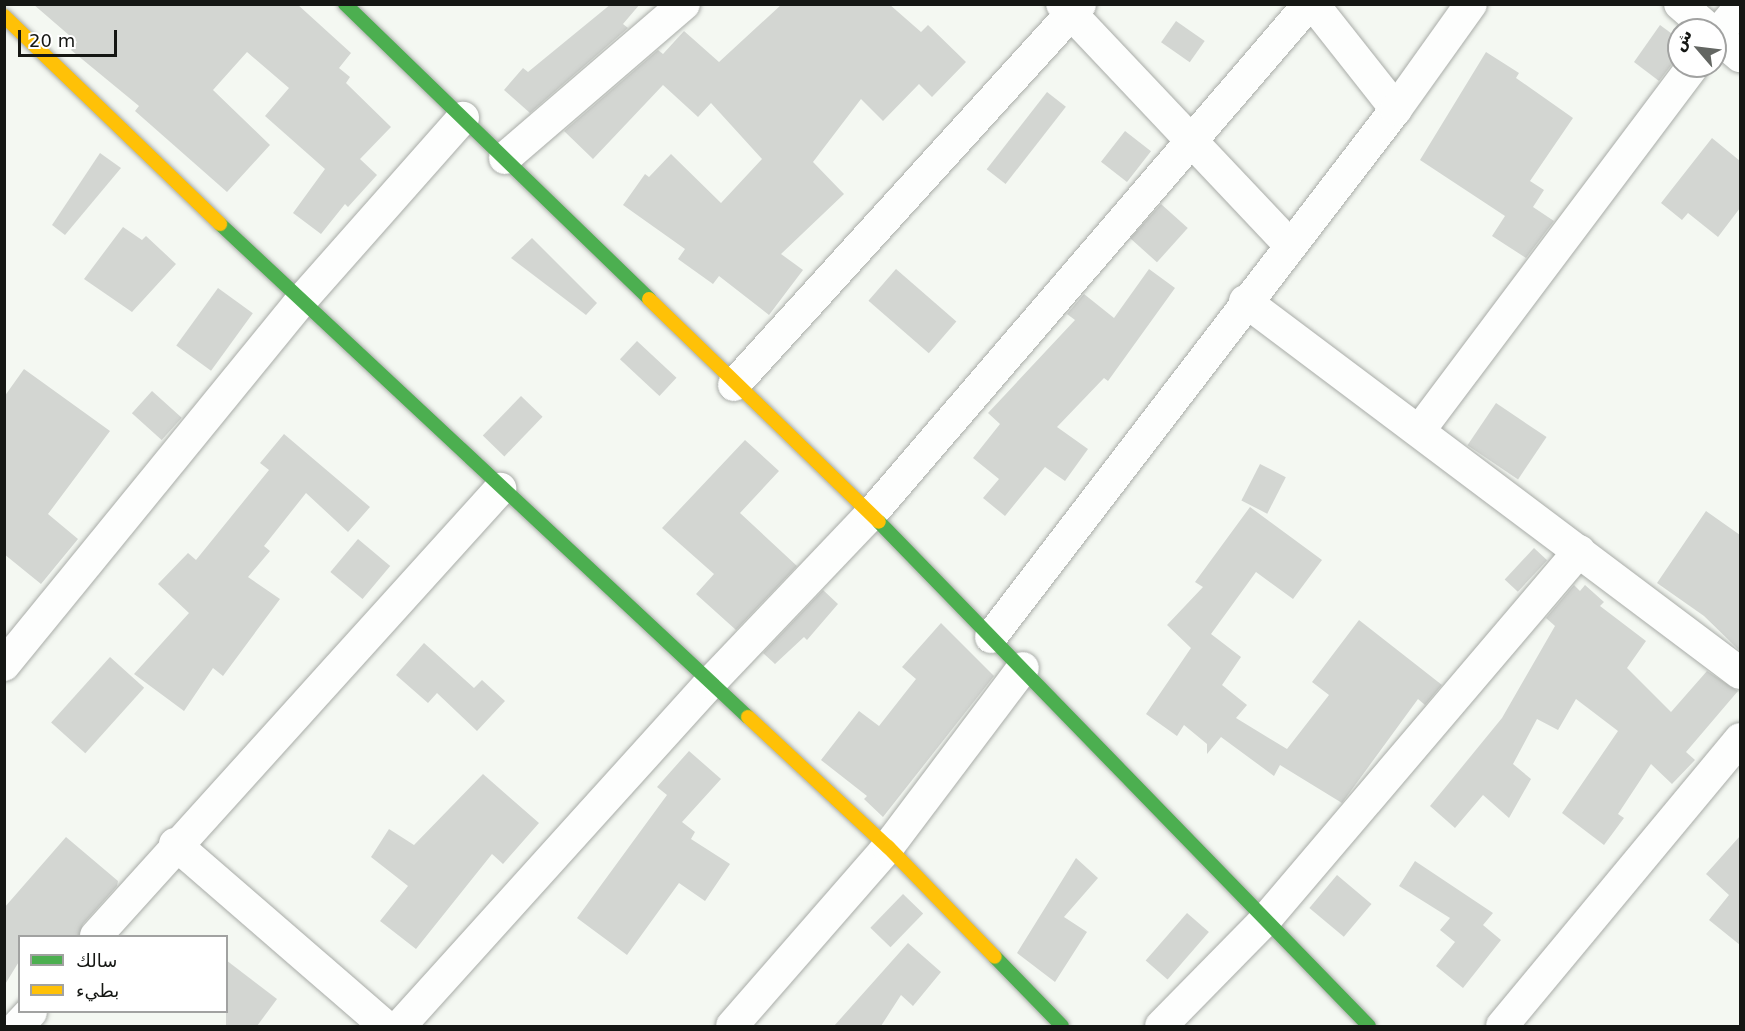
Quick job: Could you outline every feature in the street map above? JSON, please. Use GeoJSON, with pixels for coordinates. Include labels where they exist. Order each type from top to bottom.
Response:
{"type":"FeatureCollection","features":[{"type":"Feature","properties":{"kind":"main road"},"geometry":{"type":"LineString","coordinates":[[345,4],[505,158],[734,385],[871,514],[1267,918],[1369,1026]]}},
{"type":"Feature","properties":{"kind":"main road"},"geometry":{"type":"LineString","coordinates":[[4,16],[300,302],[888,847],[1062,1026]]}},
{"type":"Feature","properties":{"kind":"street"},"geometry":{"type":"LineString","coordinates":[[505,158],[684,4]]}},
{"type":"Feature","properties":{"kind":"street"},"geometry":{"type":"LineString","coordinates":[[400,1026],[711,682],[871,514],[1193,138],[1311,4],[1396,109]]}},
{"type":"Feature","properties":{"kind":"street"},"geometry":{"type":"LineString","coordinates":[[991,637],[1245,301],[1396,109],[1471,4]]}},
{"type":"Feature","properties":{"kind":"street"},"geometry":{"type":"LineString","coordinates":[[1680,4],[1696,18]]}},
{"type":"Feature","properties":{"kind":"street"},"geometry":{"type":"LineString","coordinates":[[1727,20],[1740,7]]}},
{"type":"Feature","properties":{"kind":"street"},"geometry":{"type":"LineString","coordinates":[[734,385],[1071,8],[1289,244]]}},
{"type":"Feature","properties":{"kind":"street"},"geometry":{"type":"LineString","coordinates":[[1727,45],[1740,56]]}},
{"type":"Feature","properties":{"kind":"street"},"geometry":{"type":"LineString","coordinates":[[1419,431],[1684,78]]}},
{"type":"Feature","properties":{"kind":"street"},"geometry":{"type":"LineString","coordinates":[[9,651],[300,302],[463,118]]}},
{"type":"Feature","properties":{"kind":"street"},"geometry":{"type":"LineString","coordinates":[[1245,301],[1740,673]]}},
{"type":"Feature","properties":{"kind":"street"},"geometry":{"type":"LineString","coordinates":[[97,935],[176,844],[500,489]]}},
{"type":"Feature","properties":{"kind":"street"},"geometry":{"type":"LineString","coordinates":[[1161,1026],[1267,918],[1579,552]]}},
{"type":"Feature","properties":{"kind":"street"},"geometry":{"type":"LineString","coordinates":[[732,1026],[888,847],[1023,668]]}},
{"type":"Feature","properties":{"kind":"street"},"geometry":{"type":"LineString","coordinates":[[1502,1026],[1740,739]]}},
{"type":"Feature","properties":{"kind":"street"},"geometry":{"type":"LineString","coordinates":[[176,844],[385,1026]]}},
{"type":"Feature","properties":{"kind":"street"},"geometry":{"type":"LineString","coordinates":[[18,1026],[29,1013]]}},
{"type":"Feature","properties":{"kind":"building"},"geometry":{"type":"Polygon","coordinates":[[[33,4],[297,4],[351,53],[339,68],[350,77],[346,83],[391,127],[360,159],[377,175],[348,207],[345,204],[321,234],[293,213],[325,169],[265,116],[289,88],[247,52],[213,90],[270,145],[227,192],[135,111],[139,106],[71,50],[77,42],[33,4]]]}},
{"type":"Feature","properties":{"kind":"building"},"geometry":{"type":"Polygon","coordinates":[[[611,4],[640,4],[623,24],[628,28],[530,113],[504,90],[523,68],[528,72],[611,4]]]}},
{"type":"Feature","properties":{"kind":"building"},"geometry":{"type":"Polygon","coordinates":[[[782,4],[889,4],[921,32],[928,25],[966,62],[932,97],[919,84],[883,121],[861,99],[813,162],[844,194],[781,254],[803,270],[769,315],[719,276],[713,284],[678,259],[685,249],[623,205],[645,174],[649,177],[671,154],[721,203],[762,159],[711,103],[698,117],[663,85],[593,159],[564,131],[658,50],[663,54],[684,31],[719,62],[782,4]]]}},
{"type":"Feature","properties":{"kind":"building"},"geometry":{"type":"Polygon","coordinates":[[[1176,21],[1205,41],[1190,62],[1161,42],[1176,21]]]}},
{"type":"Feature","properties":{"kind":"building"},"geometry":{"type":"Polygon","coordinates":[[[1660,25],[1667,30],[1667,71],[1659,81],[1634,62],[1660,25]]]}},
{"type":"Feature","properties":{"kind":"building"},"geometry":{"type":"Polygon","coordinates":[[[1486,52],[1519,73],[1516,78],[1573,118],[1530,181],[1544,190],[1533,207],[1554,221],[1526,258],[1492,236],[1505,216],[1420,160],[1486,52]]]}},
{"type":"Feature","properties":{"kind":"building"},"geometry":{"type":"Polygon","coordinates":[[[1047,92],[1066,107],[1006,184],[987,169],[1047,92]]]}},
{"type":"Feature","properties":{"kind":"building"},"geometry":{"type":"Polygon","coordinates":[[[1125,131],[1151,151],[1127,182],[1101,162],[1125,131]]]}},
{"type":"Feature","properties":{"kind":"building"},"geometry":{"type":"Polygon","coordinates":[[[1712,138],[1740,161],[1740,208],[1718,237],[1688,213],[1682,220],[1661,203],[1712,138]]]}},
{"type":"Feature","properties":{"kind":"building"},"geometry":{"type":"Polygon","coordinates":[[[100,153],[121,168],[65,235],[52,225],[100,153]]]}},
{"type":"Feature","properties":{"kind":"building"},"geometry":{"type":"Polygon","coordinates":[[[1161,204],[1188,228],[1157,262],[1130,238],[1161,204]]]}},
{"type":"Feature","properties":{"kind":"building"},"geometry":{"type":"Polygon","coordinates":[[[123,227],[142,240],[146,236],[176,264],[132,312],[84,279],[123,227]]]}},
{"type":"Feature","properties":{"kind":"building"},"geometry":{"type":"Polygon","coordinates":[[[532,238],[597,303],[586,315],[511,258],[532,238]]]}},
{"type":"Feature","properties":{"kind":"building"},"geometry":{"type":"Polygon","coordinates":[[[896,269],[956,321],[929,353],[868,301],[896,269]]]}},
{"type":"Feature","properties":{"kind":"building"},"geometry":{"type":"Polygon","coordinates":[[[1149,269],[1175,288],[1108,381],[1104,378],[1057,427],[1088,449],[1065,481],[1045,467],[1005,516],[983,498],[999,479],[973,458],[1000,424],[988,413],[1075,320],[1067,314],[1084,294],[1114,318],[1149,269]]]}},
{"type":"Feature","properties":{"kind":"building"},"geometry":{"type":"Polygon","coordinates":[[[218,288],[253,313],[211,371],[176,345],[218,288]]]}},
{"type":"Feature","properties":{"kind":"building"},"geometry":{"type":"Polygon","coordinates":[[[637,341],[676,378],[659,396],[620,359],[637,341]]]}},
{"type":"Feature","properties":{"kind":"building"},"geometry":{"type":"Polygon","coordinates":[[[24,369],[110,431],[48,514],[78,539],[41,584],[4,554],[4,397],[24,369]]]}},
{"type":"Feature","properties":{"kind":"building"},"geometry":{"type":"Polygon","coordinates":[[[152,391],[182,418],[162,440],[132,413],[152,391]]]}},
{"type":"Feature","properties":{"kind":"building"},"geometry":{"type":"Polygon","coordinates":[[[521,396],[543,417],[504,456],[483,436],[521,396]]]}},
{"type":"Feature","properties":{"kind":"building"},"geometry":{"type":"Polygon","coordinates":[[[1496,403],[1547,437],[1518,479],[1467,445],[1496,403]]]}},
{"type":"Feature","properties":{"kind":"building"},"geometry":{"type":"Polygon","coordinates":[[[284,434],[370,507],[348,532],[306,493],[264,546],[270,551],[248,577],[280,599],[223,676],[213,668],[184,711],[134,674],[189,613],[158,584],[188,553],[196,560],[269,470],[260,463],[284,434]]]}},
{"type":"Feature","properties":{"kind":"building"},"geometry":{"type":"Polygon","coordinates":[[[745,440],[779,471],[740,513],[797,566],[736,630],[696,594],[714,574],[662,528],[745,440]]]}},
{"type":"Feature","properties":{"kind":"building"},"geometry":{"type":"Polygon","coordinates":[[[1260,464],[1286,477],[1267,514],[1241,501],[1260,464]]]}},
{"type":"Feature","properties":{"kind":"building"},"geometry":{"type":"Polygon","coordinates":[[[1250,507],[1322,560],[1293,599],[1256,572],[1211,634],[1241,657],[1222,685],[1247,705],[1236,718],[1287,749],[1329,695],[1312,682],[1359,620],[1442,685],[1425,705],[1418,699],[1342,803],[1280,765],[1274,776],[1221,737],[1207,754],[1207,744],[1184,725],[1177,736],[1146,714],[1191,648],[1167,625],[1203,587],[1195,582],[1250,507]]]}},
{"type":"Feature","properties":{"kind":"building"},"geometry":{"type":"Polygon","coordinates":[[[1706,511],[1740,535],[1740,651],[1704,616],[1657,583],[1706,511]]]}},
{"type":"Feature","properties":{"kind":"building"},"geometry":{"type":"Polygon","coordinates":[[[358,539],[390,566],[363,599],[330,572],[358,539]]]}},
{"type":"Feature","properties":{"kind":"building"},"geometry":{"type":"Polygon","coordinates":[[[1534,548],[1547,560],[1518,592],[1505,579],[1534,548]]]}},
{"type":"Feature","properties":{"kind":"building"},"geometry":{"type":"Polygon","coordinates":[[[1574,585],[1580,591],[1585,585],[1604,602],[1600,606],[1646,641],[1627,668],[1671,712],[1707,671],[1738,691],[1686,752],[1695,760],[1672,784],[1651,764],[1618,814],[1624,818],[1604,845],[1562,813],[1618,731],[1576,699],[1558,730],[1537,719],[1513,764],[1531,779],[1509,818],[1483,795],[1455,828],[1430,806],[1502,718],[1555,626],[1546,618],[1574,585]]]}},
{"type":"Feature","properties":{"kind":"building"},"geometry":{"type":"Polygon","coordinates":[[[823,590],[838,604],[807,640],[804,637],[775,664],[763,653],[823,590]]]}},
{"type":"Feature","properties":{"kind":"building"},"geometry":{"type":"Polygon","coordinates":[[[941,623],[994,676],[883,817],[864,799],[867,796],[821,760],[859,711],[879,726],[916,679],[902,667],[941,623]]]}},
{"type":"Feature","properties":{"kind":"building"},"geometry":{"type":"Polygon","coordinates":[[[424,643],[474,688],[482,680],[505,701],[477,731],[437,693],[428,703],[396,675],[424,643]]]}},
{"type":"Feature","properties":{"kind":"building"},"geometry":{"type":"Polygon","coordinates":[[[110,657],[144,688],[85,753],[51,722],[110,657]]]}},
{"type":"Feature","properties":{"kind":"building"},"geometry":{"type":"Polygon","coordinates":[[[689,751],[721,779],[682,822],[695,832],[691,839],[730,864],[705,901],[679,883],[627,955],[577,918],[667,795],[657,787],[689,751]]]}},
{"type":"Feature","properties":{"kind":"building"},"geometry":{"type":"Polygon","coordinates":[[[483,774],[539,823],[503,864],[492,854],[416,949],[380,921],[408,886],[371,857],[389,829],[414,845],[483,774]]]}},
{"type":"Feature","properties":{"kind":"building"},"geometry":{"type":"Polygon","coordinates":[[[1740,836],[1740,945],[1709,920],[1729,895],[1706,874],[1740,836]]]}},
{"type":"Feature","properties":{"kind":"building"},"geometry":{"type":"Polygon","coordinates":[[[66,837],[118,881],[117,886],[83,924],[79,935],[18,935],[18,963],[4,986],[4,908],[66,837]]]}},
{"type":"Feature","properties":{"kind":"building"},"geometry":{"type":"Polygon","coordinates":[[[1076,858],[1098,878],[1064,917],[1087,932],[1055,982],[1017,953],[1076,858]]]}},
{"type":"Feature","properties":{"kind":"building"},"geometry":{"type":"Polygon","coordinates":[[[1415,861],[1493,913],[1483,925],[1501,940],[1463,988],[1436,966],[1455,942],[1440,930],[1450,918],[1399,886],[1415,861]]]}},
{"type":"Feature","properties":{"kind":"building"},"geometry":{"type":"Polygon","coordinates":[[[1337,875],[1371,904],[1344,937],[1309,908],[1337,875]]]}},
{"type":"Feature","properties":{"kind":"building"},"geometry":{"type":"Polygon","coordinates":[[[903,894],[923,913],[890,947],[870,928],[903,894]]]}},
{"type":"Feature","properties":{"kind":"building"},"geometry":{"type":"Polygon","coordinates":[[[1187,913],[1209,932],[1168,980],[1146,961],[1187,913]]]}},
{"type":"Feature","properties":{"kind":"building"},"geometry":{"type":"Polygon","coordinates":[[[908,943],[941,972],[913,1006],[901,995],[881,1026],[834,1026],[908,943]]]}},
{"type":"Feature","properties":{"kind":"building"},"geometry":{"type":"Polygon","coordinates":[[[228,962],[277,999],[257,1026],[226,1026],[228,962]]]}},
{"type":"Feature","properties":{"kind":"traffic: fast"},"geometry":{"type":"LineString","coordinates":[[345,4],[649,299]]}},
{"type":"Feature","properties":{"kind":"traffic: fast"},"geometry":{"type":"LineString","coordinates":[[220,224],[748,717]]}},
{"type":"Feature","properties":{"kind":"traffic: fast"},"geometry":{"type":"LineString","coordinates":[[879,522],[1369,1026]]}},
{"type":"Feature","properties":{"kind":"traffic: fast"},"geometry":{"type":"LineString","coordinates":[[995,957],[1062,1026]]}},
{"type":"Feature","properties":{"kind":"traffic: slow"},"geometry":{"type":"LineString","coordinates":[[4,16],[220,224]]}},
{"type":"Feature","properties":{"kind":"traffic: slow"},"geometry":{"type":"LineString","coordinates":[[649,299],[879,522]]}},
{"type":"Feature","properties":{"kind":"traffic: slow"},"geometry":{"type":"LineString","coordinates":[[748,717],[888,847],[995,957]]}}]}
